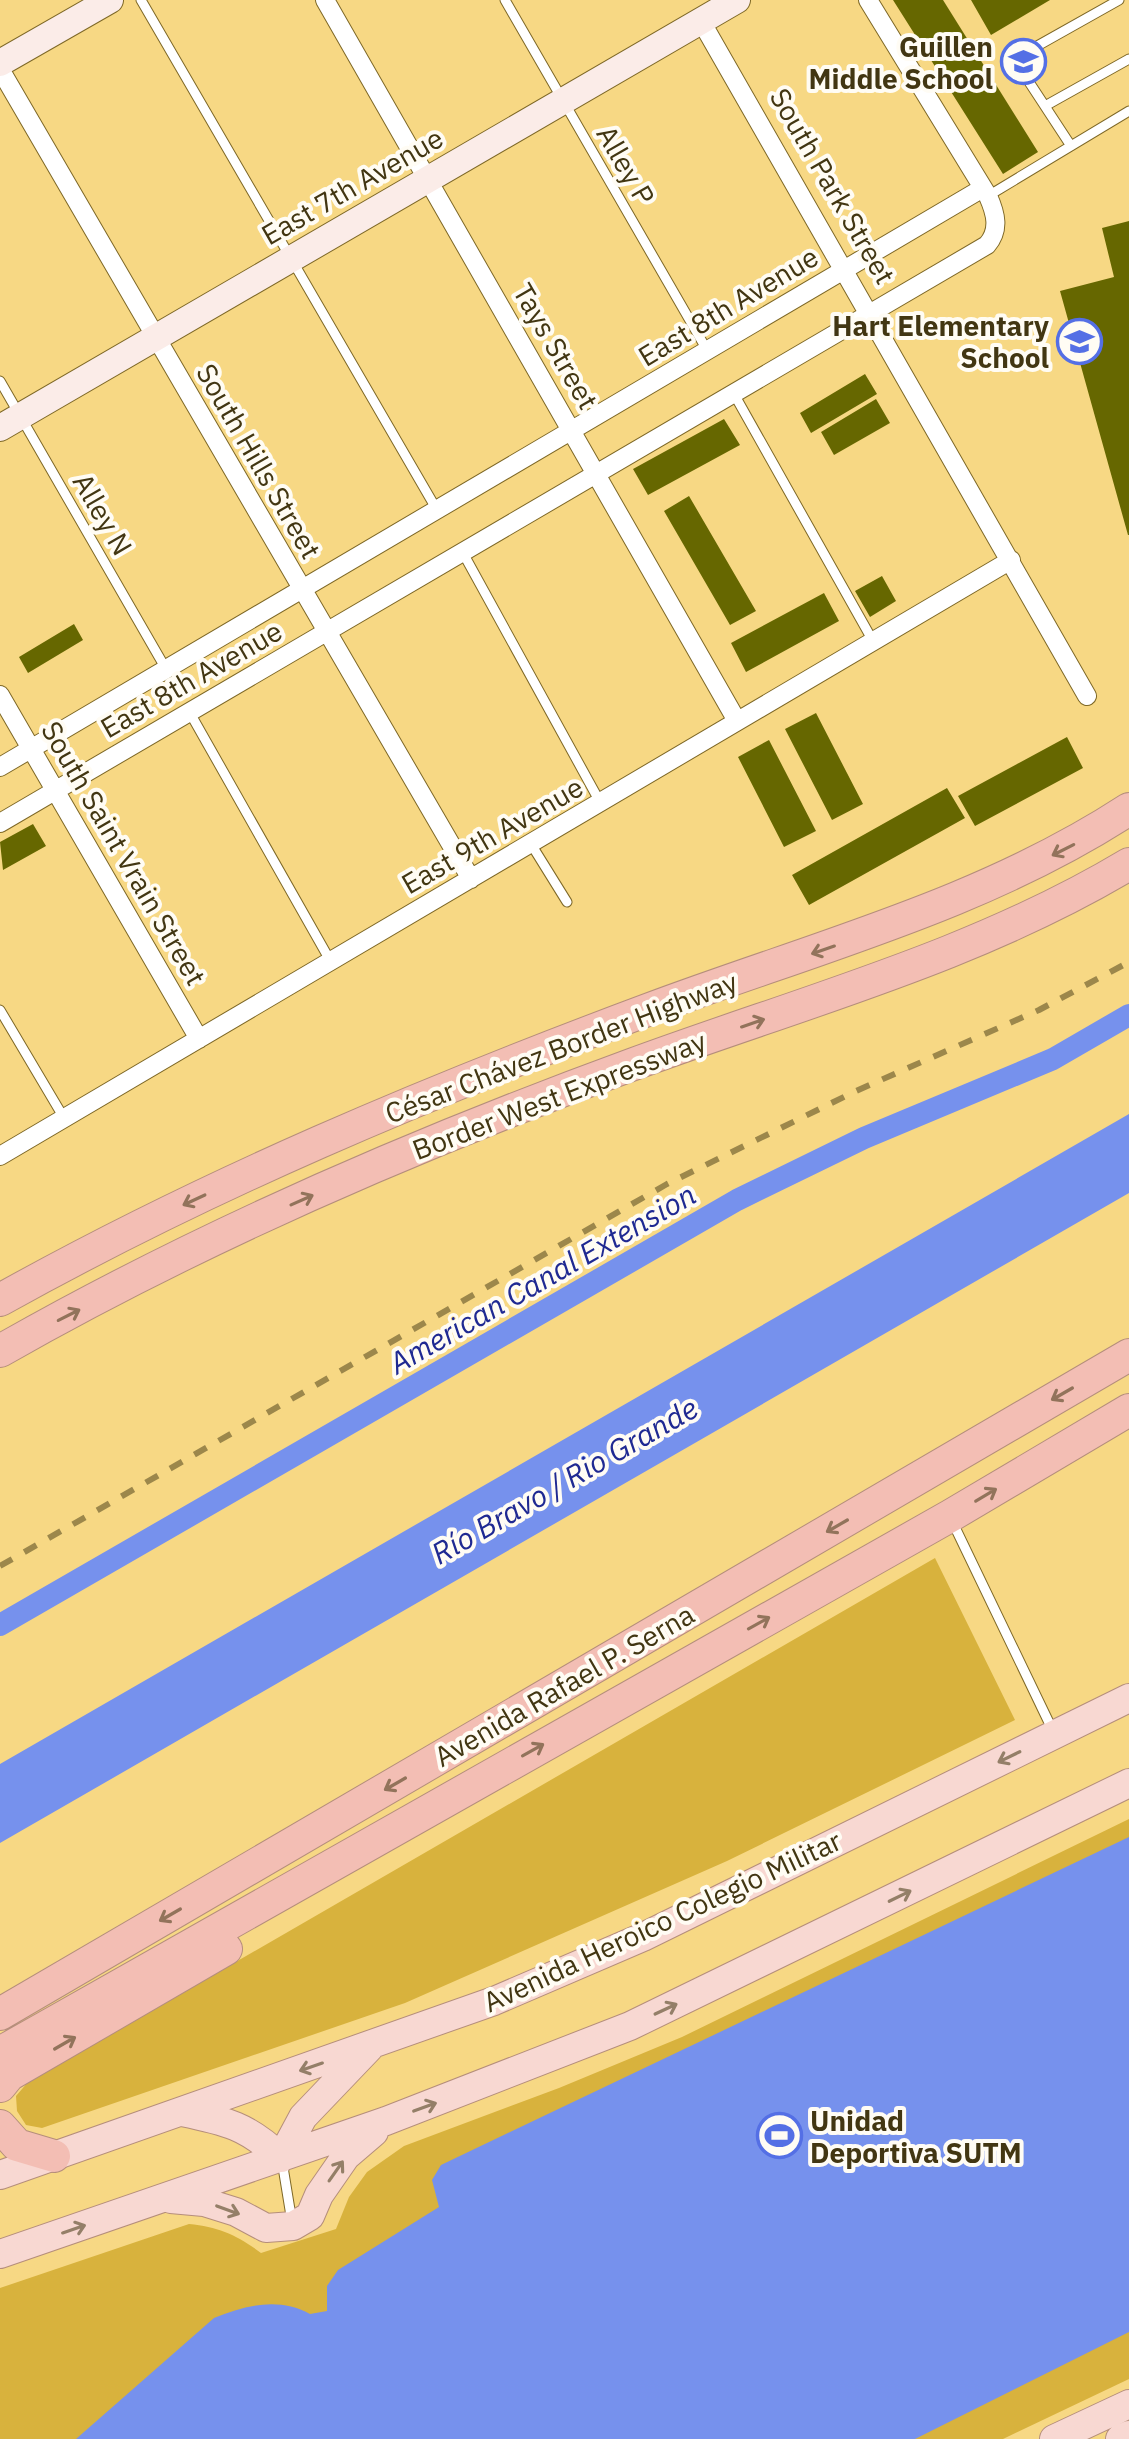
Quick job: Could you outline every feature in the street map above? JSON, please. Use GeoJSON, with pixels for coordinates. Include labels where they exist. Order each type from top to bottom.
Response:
{"type":"FeatureCollection","features":[{"type":"Feature","properties":{"kind":"highway","name":"César Chávez Border Highway"},"geometry":{"type":"LineString","coordinates":[[0,1300],[156,1218],[312,1144],[522,1057],[873,933],[978,891],[1071,847],[1129,809]]}},
{"type":"Feature","properties":{"kind":"highway","name":"Border West Expressway"},"geometry":{"type":"LineString","coordinates":[[0,1351],[164,1266],[437,1140],[635,1063],[821,1000],[981,939],[1031,918],[1129,864]]}},
{"type":"Feature","properties":{"kind":"highway","name":"Avenida Rafael P. Serna"},"geometry":{"type":"LineString","coordinates":[[0,2014],[1129,1355]]}},
{"type":"Feature","properties":{"kind":"highway","name":"Avenida Rafael P. Serna"},"geometry":{"type":"LineString","coordinates":[[0,2053],[950,1516],[1129,1410]]}},
{"type":"Feature","properties":{"kind":"highway"},"geometry":{"type":"LineString","coordinates":[[0,2086],[9,2075],[430,1829],[499,1769]]}},
{"type":"Feature","properties":{"kind":"highway"},"geometry":{"type":"LineString","coordinates":[[0,2126],[17,2145],[54,2156]]}},
{"type":"Feature","properties":{"kind":"main road","name":"Avenida Heroico Colegio Militar"},"geometry":{"type":"LineString","coordinates":[[0,2175],[494,2001],[643,1937],[1129,1698]]}},
{"type":"Feature","properties":{"kind":"main road"},"geometry":{"type":"LineString","coordinates":[[0,2254],[386,2121],[630,2026],[1129,1783]]}},
{"type":"Feature","properties":{"kind":"main road"},"geometry":{"type":"LineString","coordinates":[[281,2158],[303,2117],[371,2046]]}},
{"type":"Feature","properties":{"kind":"main road"},"geometry":{"type":"LineString","coordinates":[[181,2112],[243,2128],[281,2158]]}},
{"type":"Feature","properties":{"kind":"main road"},"geometry":{"type":"LineString","coordinates":[[162,2199],[204,2202],[236,2212],[266,2228],[293,2226],[310,2216],[319,2195],[346,2156],[386,2121]]}},
{"type":"Feature","properties":{"kind":"main road"},"geometry":{"type":"LineString","coordinates":[[1055,2439],[1129,2404]]}},
{"type":"Feature","properties":{"kind":"main road"},"geometry":{"type":"LineString","coordinates":[[1120,2439],[1129,2435]]}},
{"type":"Feature","properties":{"kind":"street"},"geometry":{"type":"LineString","coordinates":[[0,66],[110,0]]}},
{"type":"Feature","properties":{"kind":"street","name":"Tays Street"},"geometry":{"type":"LineString","coordinates":[[325,0],[737,721]]}},
{"type":"Feature","properties":{"kind":"street","name":"East 7th Avenue"},"geometry":{"type":"LineString","coordinates":[[10,422],[563,101],[695,10],[737,0]]}},
{"type":"Feature","properties":{"kind":"street"},"geometry":{"type":"LineString","coordinates":[[868,0],[986,192]]}},
{"type":"Feature","properties":{"kind":"street","name":"South Park Street"},"geometry":{"type":"LineString","coordinates":[[695,10],[1087,696]]}},
{"type":"Feature","properties":{"kind":"street","name":"South Hills Street"},"geometry":{"type":"LineString","coordinates":[[0,66],[325,633],[471,879]]}},
{"type":"Feature","properties":{"kind":"street","name":"East 8th Avenue"},"geometry":{"type":"LineString","coordinates":[[0,767],[709,352],[843,270],[986,192],[996,224],[995,236],[987,245],[871,316],[0,823]]}},
{"type":"Feature","properties":{"kind":"street","name":"East 9th Avenue"},"geometry":{"type":"LineString","coordinates":[[0,1156],[1011,560]]}},
{"type":"Feature","properties":{"kind":"street","name":"South Saint Vrain Street"},"geometry":{"type":"LineString","coordinates":[[0,695],[199,1039]]}},
{"type":"Feature","properties":{"kind":"lane"},"geometry":{"type":"LineString","coordinates":[[141,0],[437,510]]}},
{"type":"Feature","properties":{"kind":"lane","name":"Alley P"},"geometry":{"type":"LineString","coordinates":[[505,0],[709,352]]}},
{"type":"Feature","properties":{"kind":"lane"},"geometry":{"type":"LineString","coordinates":[[1071,146],[1014,59],[1119,0]]}},
{"type":"Feature","properties":{"kind":"lane"},"geometry":{"type":"LineString","coordinates":[[1045,106],[1129,59]]}},
{"type":"Feature","properties":{"kind":"lane"},"geometry":{"type":"LineString","coordinates":[[986,192],[1129,111]]}},
{"type":"Feature","properties":{"kind":"lane","name":"Alley N"},"geometry":{"type":"LineString","coordinates":[[0,381],[10,422],[167,670]]}},
{"type":"Feature","properties":{"kind":"lane"},"geometry":{"type":"LineString","coordinates":[[734,394],[873,641]]}},
{"type":"Feature","properties":{"kind":"lane"},"geometry":{"type":"LineString","coordinates":[[463,553],[601,803]]}},
{"type":"Feature","properties":{"kind":"lane"},"geometry":{"type":"LineString","coordinates":[[190,713],[331,962]]}},
{"type":"Feature","properties":{"kind":"lane"},"geometry":{"type":"LineString","coordinates":[[531,844],[567,902]]}},
{"type":"Feature","properties":{"kind":"lane"},"geometry":{"type":"LineString","coordinates":[[0,1010],[64,1118]]}},
{"type":"Feature","properties":{"kind":"lane"},"geometry":{"type":"LineString","coordinates":[[950,1516],[1055,1734]]}},
{"type":"Feature","properties":{"kind":"lane"},"geometry":{"type":"LineString","coordinates":[[281,2158],[293,2226]]}},
{"type":"Feature","properties":{"kind":"shaded area"},"geometry":{"type":"Polygon","coordinates":[[[935,1558],[1015,1720],[727,1861],[405,2003],[42,2128],[26,2125],[17,2111],[16,2096],[28,2082],[935,1558]]]}},
{"type":"Feature","properties":{"kind":"shaded area","name":"Unidad Deportiva SUTM"},"geometry":{"type":"Polygon","coordinates":[[[1129,1819],[1129,2379],[1003,2439],[0,2439],[0,2288],[189,2224],[227,2233],[261,2253],[336,2229],[349,2197],[367,2172],[404,2146],[559,2088],[682,2037],[1129,1819]]]}},
{"type":"Feature","properties":{"kind":"water","name":"Río Bravo / Rio Grande"},"geometry":{"type":"Polygon","coordinates":[[[1129,1114],[1129,1193],[0,1843],[0,1764],[1129,1114]]]}},
{"type":"Feature","properties":{"kind":"water","name":"Unidad Deportiva SUTM"},"geometry":{"type":"Polygon","coordinates":[[[1129,1837],[1129,2332],[915,2439],[76,2439],[214,2318],[274,2304],[310,2314],[327,2311],[327,2286],[338,2270],[439,2207],[432,2180],[441,2165],[1129,1837]]]}},
{"type":"Feature","properties":{"kind":"building"},"geometry":{"type":"Polygon","coordinates":[[[893,0],[943,0],[1038,152],[1003,174],[893,0]]]}},
{"type":"Feature","properties":{"kind":"building"},"geometry":{"type":"Polygon","coordinates":[[[971,0],[1050,0],[991,35],[971,0]]]}},
{"type":"Feature","properties":{"kind":"building"},"geometry":{"type":"Polygon","coordinates":[[[1129,221],[1128,535],[1060,291],[1114,277],[1102,228],[1129,221]]]}},
{"type":"Feature","properties":{"kind":"building"},"geometry":{"type":"Polygon","coordinates":[[[865,374],[877,394],[811,433],[800,413],[865,374]]]}},
{"type":"Feature","properties":{"kind":"building"},"geometry":{"type":"Polygon","coordinates":[[[876,399],[890,423],[834,455],[821,432],[876,399]]]}},
{"type":"Feature","properties":{"kind":"building"},"geometry":{"type":"Polygon","coordinates":[[[724,419],[740,445],[648,495],[633,469],[724,419]]]}},
{"type":"Feature","properties":{"kind":"building"},"geometry":{"type":"Polygon","coordinates":[[[689,496],[756,611],[730,625],[664,511],[689,496]]]}},
{"type":"Feature","properties":{"kind":"building"},"geometry":{"type":"Polygon","coordinates":[[[882,576],[896,601],[870,617],[855,591],[882,576]]]}},
{"type":"Feature","properties":{"kind":"building"},"geometry":{"type":"Polygon","coordinates":[[[824,593],[839,621],[746,672],[731,643],[824,593]]]}},
{"type":"Feature","properties":{"kind":"building"},"geometry":{"type":"Polygon","coordinates":[[[74,624],[83,640],[28,673],[19,657],[74,624]]]}},
{"type":"Feature","properties":{"kind":"building"},"geometry":{"type":"Polygon","coordinates":[[[816,713],[863,804],[832,820],[785,729],[816,713]]]}},
{"type":"Feature","properties":{"kind":"building"},"geometry":{"type":"Polygon","coordinates":[[[1067,737],[1083,768],[975,826],[958,796],[1067,737]]]}},
{"type":"Feature","properties":{"kind":"building"},"geometry":{"type":"Polygon","coordinates":[[[769,740],[816,831],[784,847],[738,757],[769,740]]]}},
{"type":"Feature","properties":{"kind":"building"},"geometry":{"type":"Polygon","coordinates":[[[947,788],[965,818],[809,905],[792,875],[947,788]]]}},
{"type":"Feature","properties":{"kind":"building"},"geometry":{"type":"Polygon","coordinates":[[[33,824],[46,846],[3,870],[0,842],[33,824]]]}},
{"type":"Feature","properties":{"kind":"waterway","name":"American Canal Extension"},"geometry":{"type":"LineString","coordinates":[[0,1625],[737,1200],[864,1138],[1053,1059],[1129,1015]]}},
{"type":"Feature","properties":{"kind":"railway"},"geometry":{"type":"LineString","coordinates":[[0,1566],[667,1184],[856,1091],[1039,1010],[1129,962]]}},
{"type":"Feature","properties":{"kind":"place","name":"Guillen Middle School"},"geometry":{"type":"Point","coordinates":[1024,62]}},
{"type":"Feature","properties":{"kind":"place","name":"Hart Elementary School"},"geometry":{"type":"Point","coordinates":[1080,341]}},
{"type":"Feature","properties":{"kind":"place","name":"Unidad Deportiva SUTM"},"geometry":{"type":"Point","coordinates":[779,2136]}}]}
